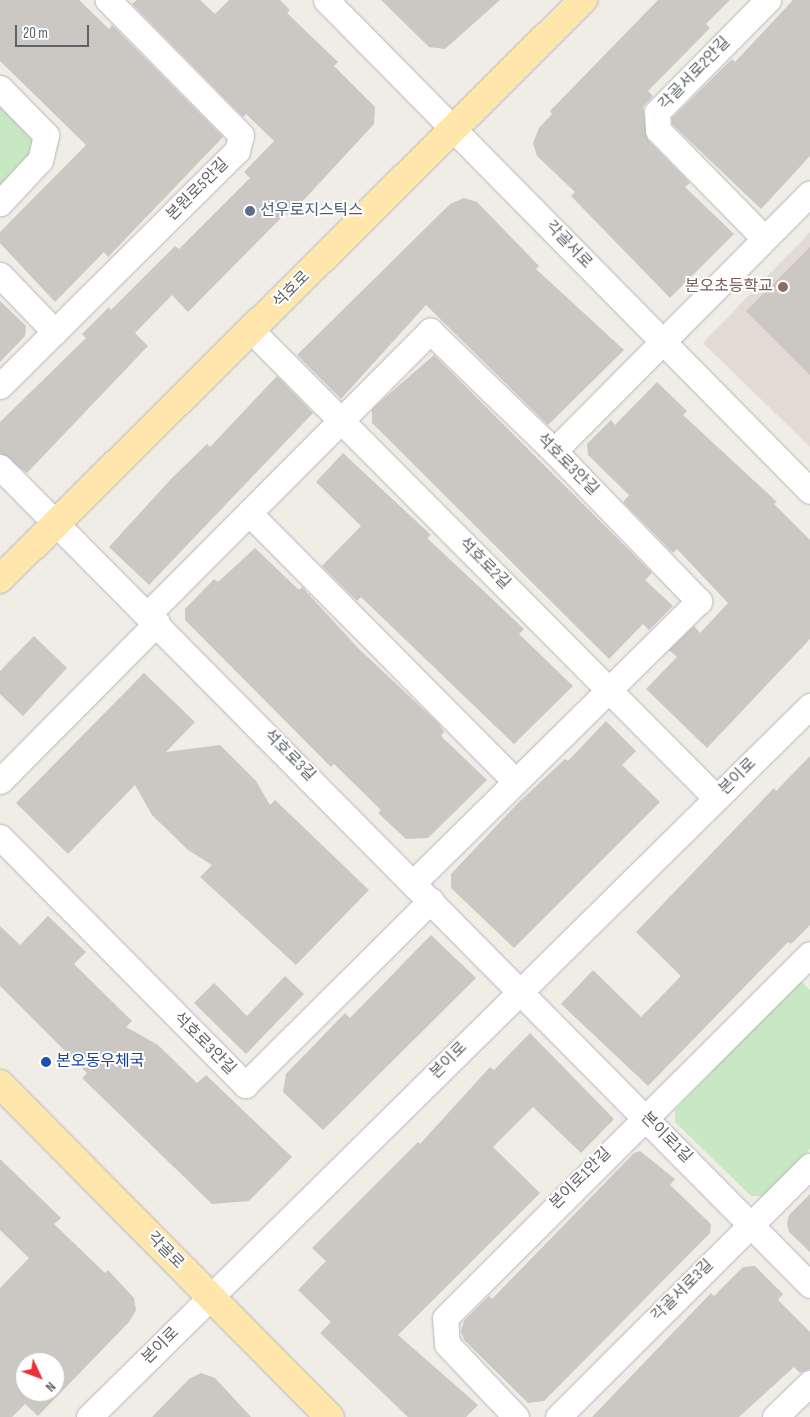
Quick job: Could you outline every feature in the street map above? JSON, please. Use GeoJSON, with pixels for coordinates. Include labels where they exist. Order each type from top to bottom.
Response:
{"type":"FeatureCollection","features":[{"type":"Feature","properties":{"kind":"main road","name":"석호로"},"geometry":{"type":"LineString","coordinates":[[0,579],[583,0]]}},
{"type":"Feature","properties":{"kind":"main road","name":"각골로"},"geometry":{"type":"LineString","coordinates":[[0,1084],[330,1417]]}},
{"type":"Feature","properties":{"kind":"street","name":"본원로5안길"},"geometry":{"type":"LineString","coordinates":[[0,386],[237,151],[242,135],[108,0]]}},
{"type":"Feature","properties":{"kind":"street","name":"각골서로"},"geometry":{"type":"LineString","coordinates":[[326,0],[810,491]]}},
{"type":"Feature","properties":{"kind":"street","name":"각골서로2안길"},"geometry":{"type":"LineString","coordinates":[[764,238],[658,130],[657,112],[768,0]]}},
{"type":"Feature","properties":{"kind":"street"},"geometry":{"type":"LineString","coordinates":[[0,88],[46,135],[40,160],[0,203]]}},
{"type":"Feature","properties":{"kind":"street"},"geometry":{"type":"LineString","coordinates":[[554,451],[661,340],[810,193]]}},
{"type":"Feature","properties":{"kind":"street"},"geometry":{"type":"LineString","coordinates":[[0,275],[54,332]]}},
{"type":"Feature","properties":{"kind":"street","name":"석호로2길"},"geometry":{"type":"LineString","coordinates":[[251,330],[716,798]]}},
{"type":"Feature","properties":{"kind":"street","name":"석호로3안길"},"geometry":{"type":"LineString","coordinates":[[0,781],[153,619],[249,513],[340,419],[430,331],[554,451],[699,601],[514,780],[414,882]]}},
{"type":"Feature","properties":{"kind":"street","name":"석호로3길"},"geometry":{"type":"LineString","coordinates":[[0,467],[521,990]]}},
{"type":"Feature","properties":{"kind":"street"},"geometry":{"type":"LineString","coordinates":[[249,513],[514,780]]}},
{"type":"Feature","properties":{"kind":"street","name":"본이로"},"geometry":{"type":"LineString","coordinates":[[89,1417],[810,706]]}},
{"type":"Feature","properties":{"kind":"street","name":"석호로3안길"},"geometry":{"type":"LineString","coordinates":[[0,837],[245,1086],[431,900]]}},
{"type":"Feature","properties":{"kind":"street","name":"본이로1안길"},"geometry":{"type":"LineString","coordinates":[[516,1417],[447,1344],[445,1318],[644,1116],[810,954]]}},
{"type":"Feature","properties":{"kind":"street","name":"본이로1길"},"geometry":{"type":"LineString","coordinates":[[521,990],[810,1285]]}},
{"type":"Feature","properties":{"kind":"street","name":"각골서로3길"},"geometry":{"type":"LineString","coordinates":[[558,1417],[810,1166]]}},
{"type":"Feature","properties":{"kind":"street"},"geometry":{"type":"LineString","coordinates":[[775,1417],[810,1383]]}},
{"type":"Feature","properties":{"kind":"shaded area","name":"본오초등학교"},"geometry":{"type":"Polygon","coordinates":[[[810,232],[810,447],[703,343],[810,232]]]}},
{"type":"Feature","properties":{"kind":"green space"},"geometry":{"type":"Polygon","coordinates":[[[0,96],[40,147],[0,188],[0,96]]]}},
{"type":"Feature","properties":{"kind":"green space"},"geometry":{"type":"Polygon","coordinates":[[[800,980],[810,990],[810,1149],[764,1196],[751,1196],[675,1122],[675,1110],[800,980]]]}},
{"type":"Feature","properties":{"kind":"building"},"geometry":{"type":"Polygon","coordinates":[[[0,0],[79,0],[109,29],[112,25],[223,137],[108,257],[104,252],[55,302],[0,243],[0,232],[86,145],[0,61],[0,0]]]}},
{"type":"Feature","properties":{"kind":"building"},"geometry":{"type":"Polygon","coordinates":[[[137,0],[200,0],[215,14],[229,0],[280,0],[290,10],[287,13],[338,62],[334,66],[375,107],[374,124],[289,216],[286,213],[188,312],[172,295],[135,333],[148,346],[27,473],[0,453],[0,422],[86,338],[82,334],[109,307],[111,310],[175,246],[179,249],[250,178],[244,172],[274,141],[246,114],[243,117],[132,4],[137,0]]]}},
{"type":"Feature","properties":{"kind":"building"},"geometry":{"type":"Polygon","coordinates":[[[381,0],[500,0],[445,49],[429,47],[381,0]]]}},
{"type":"Feature","properties":{"kind":"building"},"geometry":{"type":"Polygon","coordinates":[[[658,0],[730,0],[706,24],[710,28],[648,91],[653,96],[643,107],[648,140],[690,183],[685,187],[734,234],[670,298],[571,196],[575,192],[537,156],[533,143],[539,128],[552,114],[550,111],[658,0]]]}},
{"type":"Feature","properties":{"kind":"building"},"geometry":{"type":"Polygon","coordinates":[[[793,0],[810,0],[810,156],[761,209],[672,124],[672,118],[732,59],[735,62],[793,0]]]}},
{"type":"Feature","properties":{"kind":"building"},"geometry":{"type":"Polygon","coordinates":[[[464,198],[477,202],[539,266],[536,269],[624,350],[548,425],[426,305],[341,399],[297,355],[450,204],[464,198]]]}},
{"type":"Feature","properties":{"kind":"building"},"geometry":{"type":"Polygon","coordinates":[[[810,247],[810,375],[746,311],[810,247]]]}},
{"type":"Feature","properties":{"kind":"building"},"geometry":{"type":"Polygon","coordinates":[[[0,301],[26,326],[25,336],[0,362],[0,301]]]}},
{"type":"Feature","properties":{"kind":"building"},"geometry":{"type":"Polygon","coordinates":[[[434,355],[652,573],[645,580],[673,606],[649,630],[643,624],[609,659],[372,423],[372,409],[434,355]]]}},
{"type":"Feature","properties":{"kind":"building"},"geometry":{"type":"Polygon","coordinates":[[[277,376],[313,413],[149,585],[109,547],[171,479],[207,444],[210,447],[277,376]]]}},
{"type":"Feature","properties":{"kind":"building"},"geometry":{"type":"Polygon","coordinates":[[[657,382],[687,411],[683,415],[777,502],[774,504],[810,540],[810,639],[707,748],[646,689],[677,657],[669,650],[694,626],[700,633],[728,603],[677,549],[673,553],[623,502],[629,495],[588,455],[587,444],[611,420],[615,425],[657,382]]]}},
{"type":"Feature","properties":{"kind":"building"},"geometry":{"type":"Polygon","coordinates":[[[343,453],[431,535],[427,538],[524,629],[519,634],[573,686],[514,744],[361,597],[357,601],[322,566],[361,526],[316,482],[343,453]]]}},
{"type":"Feature","properties":{"kind":"building"},"geometry":{"type":"Polygon","coordinates":[[[255,548],[299,590],[302,587],[359,649],[439,724],[444,732],[441,736],[487,780],[428,838],[406,839],[378,813],[381,810],[334,764],[331,767],[185,620],[185,609],[214,579],[218,582],[255,548]]]}},
{"type":"Feature","properties":{"kind":"building"},"geometry":{"type":"Polygon","coordinates":[[[34,636],[67,668],[23,716],[0,694],[0,671],[34,636]]]}},
{"type":"Feature","properties":{"kind":"building"},"geometry":{"type":"Polygon","coordinates":[[[144,673],[195,722],[166,752],[220,745],[256,781],[270,805],[275,800],[369,890],[296,965],[200,877],[212,865],[188,850],[152,815],[135,785],[68,854],[16,803],[144,673]]]}},
{"type":"Feature","properties":{"kind":"building"},"geometry":{"type":"Polygon","coordinates":[[[606,721],[636,751],[622,765],[660,802],[514,948],[451,888],[451,874],[518,803],[565,759],[568,761],[606,721]]]}},
{"type":"Feature","properties":{"kind":"building"},"geometry":{"type":"Polygon","coordinates":[[[810,756],[810,925],[791,944],[788,942],[648,1086],[561,1004],[593,970],[641,1017],[681,976],[636,932],[774,788],[776,791],[810,756]]]}},
{"type":"Feature","properties":{"kind":"building"},"geometry":{"type":"Polygon","coordinates":[[[48,916],[86,952],[74,964],[132,1021],[126,1027],[158,1045],[197,1083],[206,1075],[292,1157],[249,1201],[212,1204],[82,1078],[87,1073],[0,986],[0,926],[20,945],[48,916]]]}},
{"type":"Feature","properties":{"kind":"building"},"geometry":{"type":"Polygon","coordinates":[[[431,935],[476,978],[323,1130],[283,1092],[286,1074],[345,1013],[350,1018],[431,935]]]}},
{"type":"Feature","properties":{"kind":"building"},"geometry":{"type":"Polygon","coordinates":[[[285,976],[304,994],[246,1054],[194,1003],[214,983],[247,1016],[285,976]]]}},
{"type":"Feature","properties":{"kind":"building"},"geometry":{"type":"Polygon","coordinates":[[[530,1033],[614,1119],[581,1153],[533,1107],[493,1147],[540,1193],[398,1335],[478,1405],[466,1417],[408,1417],[320,1333],[331,1322],[298,1290],[326,1261],[312,1248],[418,1142],[420,1144],[490,1067],[494,1070],[530,1033]]]}},
{"type":"Feature","properties":{"kind":"building"},"geometry":{"type":"Polygon","coordinates":[[[640,1151],[675,1179],[670,1185],[711,1224],[710,1233],[544,1401],[528,1403],[464,1340],[461,1331],[464,1321],[489,1296],[492,1299],[634,1153],[640,1151]]]}},
{"type":"Feature","properties":{"kind":"building"},"geometry":{"type":"Polygon","coordinates":[[[0,1159],[61,1218],[54,1224],[105,1273],[108,1270],[134,1298],[136,1310],[129,1322],[65,1388],[65,1352],[15,1352],[15,1402],[52,1402],[38,1416],[25,1404],[12,1417],[0,1417],[0,1288],[29,1258],[0,1230],[0,1159]]]}},
{"type":"Feature","properties":{"kind":"building"},"geometry":{"type":"Polygon","coordinates":[[[810,1194],[810,1252],[789,1232],[787,1224],[789,1215],[810,1194]]]}},
{"type":"Feature","properties":{"kind":"building"},"geometry":{"type":"Polygon","coordinates":[[[755,1266],[783,1294],[778,1300],[810,1332],[810,1369],[800,1373],[794,1367],[739,1417],[592,1417],[711,1293],[714,1296],[743,1267],[755,1266]]]}},
{"type":"Feature","properties":{"kind":"building"},"geometry":{"type":"Polygon","coordinates":[[[201,1373],[215,1378],[251,1417],[152,1417],[189,1379],[201,1373]]]}},
{"type":"Feature","properties":{"kind":"place","name":"선우로지스틱스"},"geometry":{"type":"Point","coordinates":[250,211]}},
{"type":"Feature","properties":{"kind":"place","name":"본오초등학교"},"geometry":{"type":"Point","coordinates":[783,287]}},
{"type":"Feature","properties":{"kind":"place","name":"본오동우체국"},"geometry":{"type":"Point","coordinates":[46,1062]}}]}
